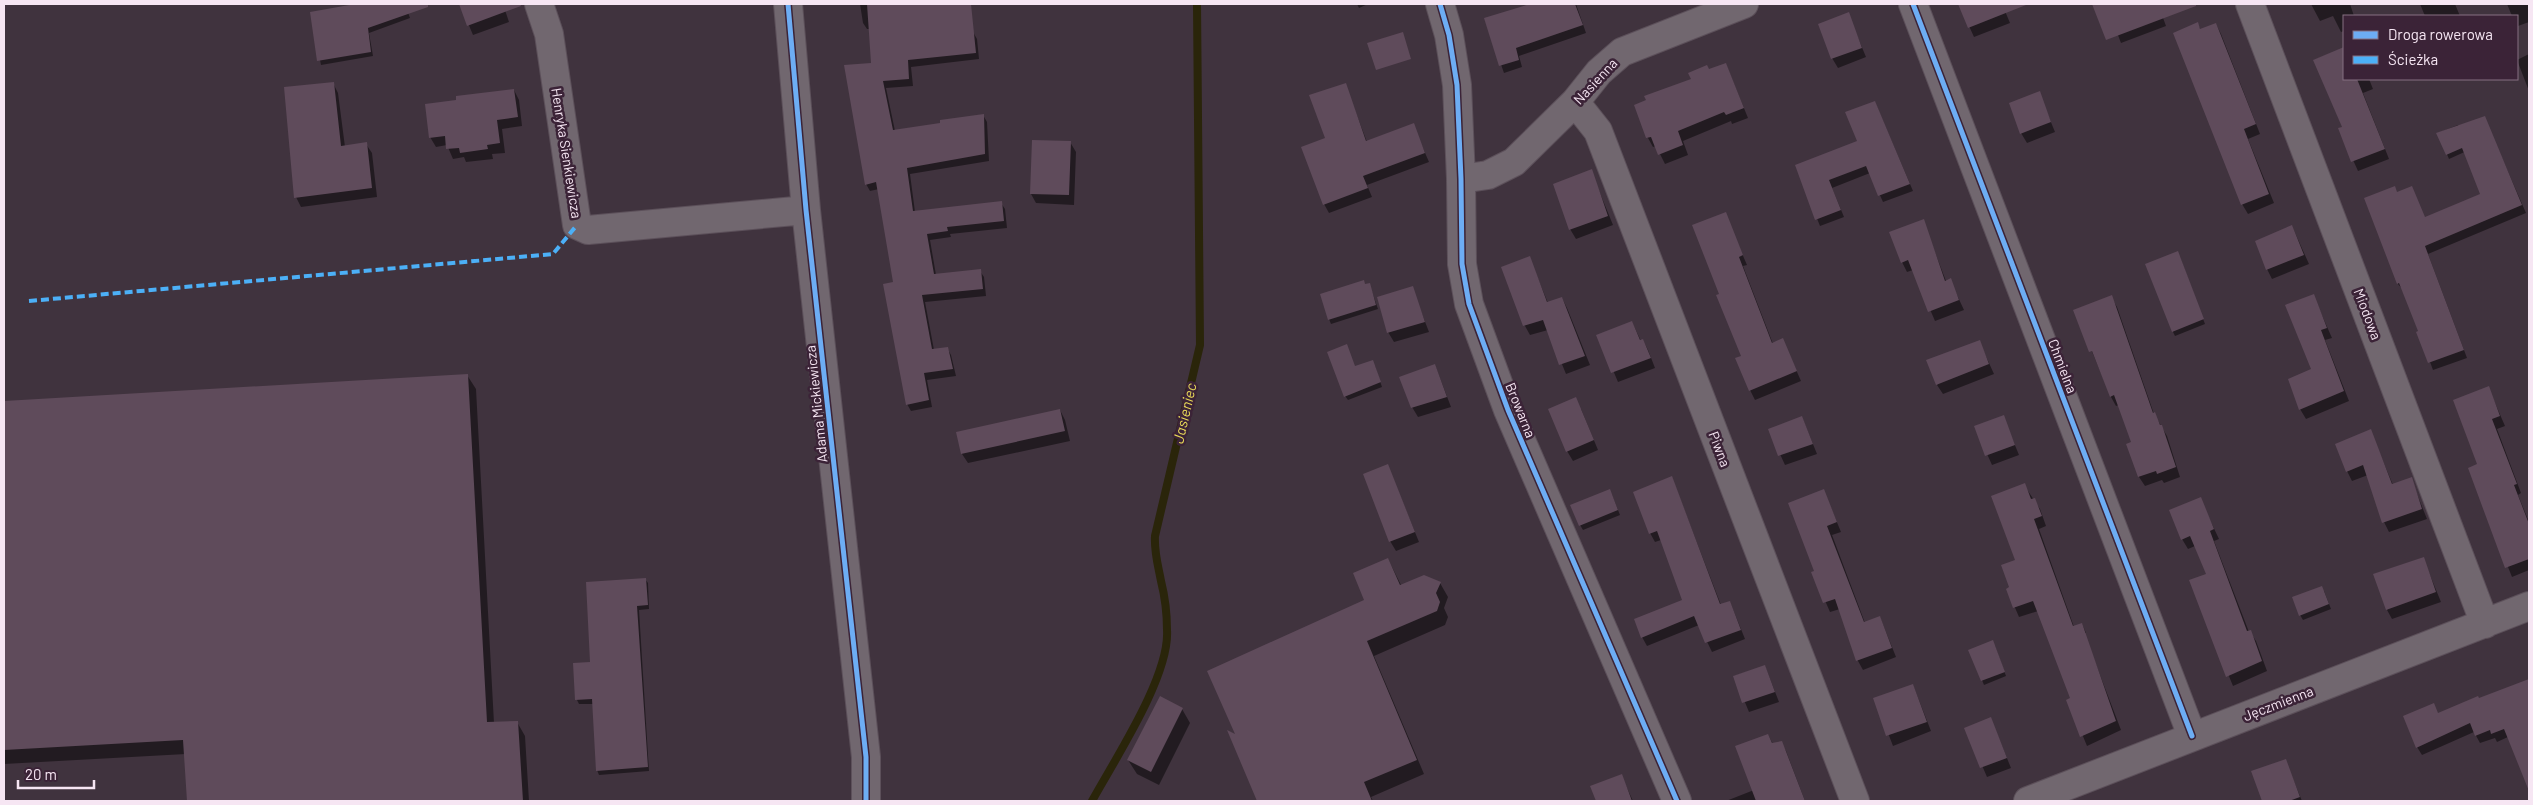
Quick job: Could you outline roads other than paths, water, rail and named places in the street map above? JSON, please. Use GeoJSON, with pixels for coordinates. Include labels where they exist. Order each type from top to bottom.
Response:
{"type":"FeatureCollection","features":[{"type":"Feature","properties":{"kind":"street","name":"Henryka Sienkiewicza"},"geometry":{"type":"LineString","coordinates":[[539,4],[549,34],[577,225],[588,230],[806,210]]}},
{"type":"Feature","properties":{"kind":"street","name":"Adama Mickiewicza"},"geometry":{"type":"LineString","coordinates":[[788,4],[806,210],[866,757],[866,801]]}},
{"type":"Feature","properties":{"kind":"street","name":"Browarna"},"geometry":{"type":"LineString","coordinates":[[1440,4],[1449,35],[1457,85],[1462,264],[1469,304],[1508,410],[1677,801]]}},
{"type":"Feature","properties":{"kind":"street","name":"Nasienna"},"geometry":{"type":"LineString","coordinates":[[1461,179],[1488,175],[1514,162],[1574,102],[1599,72],[1622,52],[1744,4]]}},
{"type":"Feature","properties":{"kind":"street","name":"Chmielna"},"geometry":{"type":"LineString","coordinates":[[1914,4],[2192,736]]}},
{"type":"Feature","properties":{"kind":"street","name":"Miodowa"},"geometry":{"type":"LineString","coordinates":[[2250,4],[2485,624]]}},
{"type":"Feature","properties":{"kind":"street","name":"Piwna"},"geometry":{"type":"LineString","coordinates":[[1574,102],[1598,131],[1855,801]]}},
{"type":"Feature","properties":{"kind":"street","name":"Jęczmienna"},"geometry":{"type":"LineString","coordinates":[[2028,801],[2529,606]]}},
{"type":"Feature","properties":{"kind":"waterway","name":"Jasieniec"},"geometry":{"type":"LineString","coordinates":[[1092,801],[1127,741],[1151,693],[1166,649],[1166,612],[1155,536],[1200,345],[1197,4]]}}]}
